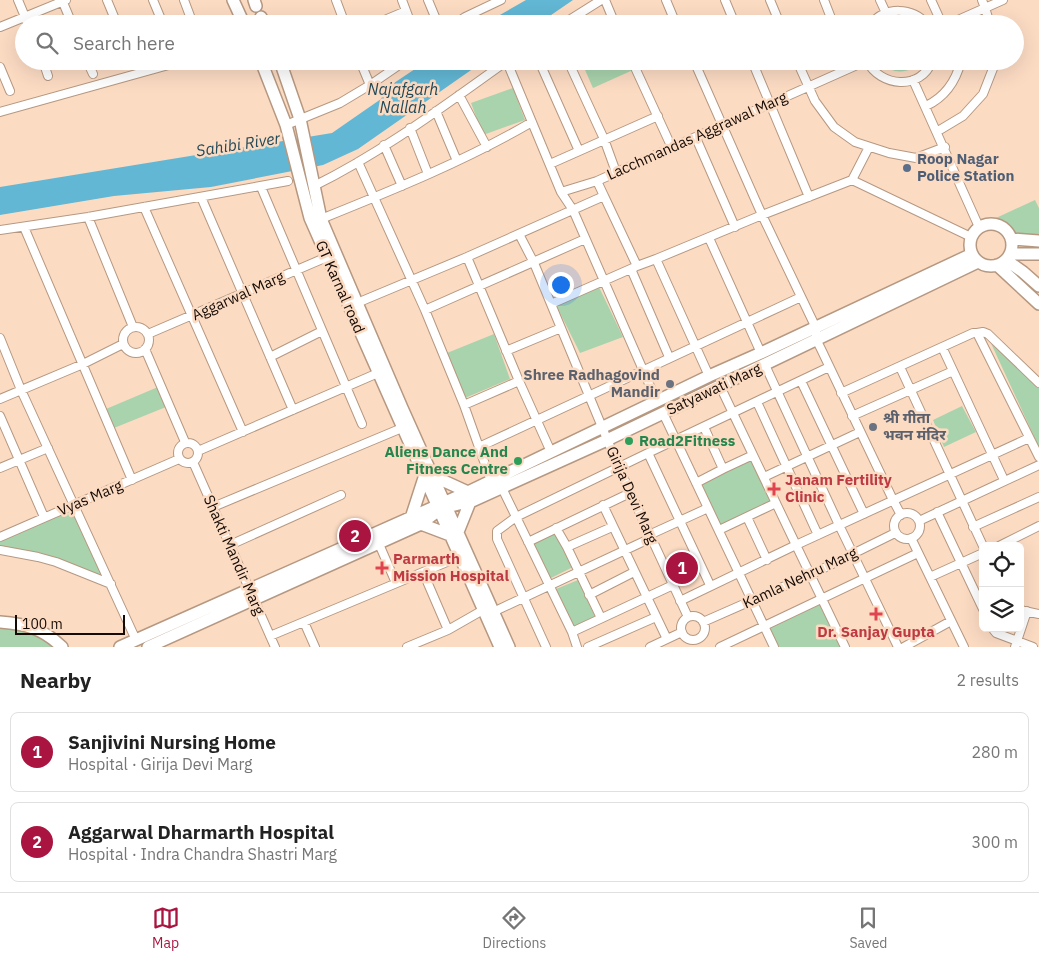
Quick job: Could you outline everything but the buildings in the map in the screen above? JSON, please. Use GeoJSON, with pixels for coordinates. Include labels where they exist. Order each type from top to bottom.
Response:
{"type":"FeatureCollection","features":[{"type":"Feature","properties":{"kind":"street"},"geometry":{"type":"LineString","coordinates":[[18,0],[25,15]]}},
{"type":"Feature","properties":{"kind":"street"},"geometry":{"type":"LineString","coordinates":[[36,15],[64,0],[69,15]]}},
{"type":"Feature","properties":{"kind":"street"},"geometry":{"type":"LineString","coordinates":[[108,0],[114,15]]}},
{"type":"Feature","properties":{"kind":"street"},"geometry":{"type":"LineString","coordinates":[[153,0],[159,15]]}},
{"type":"Feature","properties":{"kind":"street"},"geometry":{"type":"LineString","coordinates":[[184,0],[190,15]]}},
{"type":"Feature","properties":{"kind":"street"},"geometry":{"type":"LineString","coordinates":[[233,0],[240,15]]}},
{"type":"Feature","properties":{"kind":"street"},"geometry":{"type":"LineString","coordinates":[[336,0],[342,15]]}},
{"type":"Feature","properties":{"kind":"street"},"geometry":{"type":"LineString","coordinates":[[402,0],[408,15]]}},
{"type":"Feature","properties":{"kind":"street"},"geometry":{"type":"LineString","coordinates":[[428,0],[434,15]]}},
{"type":"Feature","properties":{"kind":"street"},"geometry":{"type":"LineString","coordinates":[[578,15],[603,0],[610,15]]}},
{"type":"Feature","properties":{"kind":"street"},"geometry":{"type":"LineString","coordinates":[[666,0],[672,15]]}},
{"type":"Feature","properties":{"kind":"street"},"geometry":{"type":"LineString","coordinates":[[725,0],[731,15]]}},
{"type":"Feature","properties":{"kind":"street"},"geometry":{"type":"LineString","coordinates":[[770,0],[776,15]]}},
{"type":"Feature","properties":{"kind":"street"},"geometry":{"type":"LineString","coordinates":[[824,0],[831,15]]}},
{"type":"Feature","properties":{"kind":"street"},"geometry":{"type":"LineString","coordinates":[[880,0],[886,13]]}},
{"type":"Feature","properties":{"kind":"street"},"geometry":{"type":"LineString","coordinates":[[931,0],[938,15]]}},
{"type":"Feature","properties":{"kind":"street"},"geometry":{"type":"LineString","coordinates":[[982,0],[987,15]]}},
{"type":"Feature","properties":{"kind":"street"},"geometry":{"type":"LineString","coordinates":[[972,15],[1003,0]]}},
{"type":"Feature","properties":{"kind":"street"},"geometry":{"type":"LineString","coordinates":[[469,15],[496,1]]}},
{"type":"Feature","properties":{"kind":"street"},"geometry":{"type":"LineString","coordinates":[[883,15],[898,10],[916,15]]}},
{"type":"Feature","properties":{"kind":"street"},"geometry":{"type":"LineString","coordinates":[[396,15],[406,11]]}},
{"type":"Feature","properties":{"kind":"street"},"geometry":{"type":"LineString","coordinates":[[0,26],[15,23]]}},
{"type":"Feature","properties":{"kind":"street"},"geometry":{"type":"LineString","coordinates":[[0,67],[10,91]]}},
{"type":"Feature","properties":{"kind":"street"},"geometry":{"type":"LineString","coordinates":[[46,70],[48,76]]}},
{"type":"Feature","properties":{"kind":"street"},"geometry":{"type":"LineString","coordinates":[[91,70],[93,74]]}},
{"type":"Feature","properties":{"kind":"street"},"geometry":{"type":"LineString","coordinates":[[0,112],[151,70]]}},
{"type":"Feature","properties":{"kind":"street","name":"GT Karnal road"},"geometry":{"type":"LineString","coordinates":[[264,70],[287,131],[294,180],[402,428],[442,506],[488,611]]}},
{"type":"Feature","properties":{"kind":"street","name":"GT Karnal road"},"geometry":{"type":"LineString","coordinates":[[283,70],[300,119],[321,219],[428,477]]}},
{"type":"Feature","properties":{"kind":"street"},"geometry":{"type":"LineString","coordinates":[[364,70],[370,85]]}},
{"type":"Feature","properties":{"kind":"street"},"geometry":{"type":"LineString","coordinates":[[287,131],[300,119],[340,103],[392,70]]}},
{"type":"Feature","properties":{"kind":"street"},"geometry":{"type":"LineString","coordinates":[[313,181],[358,162],[495,70]]}},
{"type":"Feature","properties":{"kind":"street"},"geometry":{"type":"LineString","coordinates":[[511,70],[561,192],[573,210],[586,238],[657,402]]}},
{"type":"Feature","properties":{"kind":"street"},"geometry":{"type":"LineString","coordinates":[[543,70],[579,151]]}},
{"type":"Feature","properties":{"kind":"street"},"geometry":{"type":"LineString","coordinates":[[575,70],[616,172]]}},
{"type":"Feature","properties":{"kind":"street"},"geometry":{"type":"LineString","coordinates":[[636,70],[672,148]]}},
{"type":"Feature","properties":{"kind":"street"},"geometry":{"type":"LineString","coordinates":[[698,70],[762,215],[802,297],[829,367],[892,500],[901,515]]}},
{"type":"Feature","properties":{"kind":"street"},"geometry":{"type":"LineString","coordinates":[[756,70],[809,197]]}},
{"type":"Feature","properties":{"kind":"street"},"geometry":{"type":"LineString","coordinates":[[801,70],[816,101],[834,127],[855,142],[889,153],[916,158],[944,147]]}},
{"type":"Feature","properties":{"kind":"street","name":"Lacchmandas Aggrawal Marg"},"geometry":{"type":"LineString","coordinates":[[357,303],[467,257],[604,196],[597,181],[845,70]]}},
{"type":"Feature","properties":{"kind":"street"},"geometry":{"type":"LineString","coordinates":[[872,70],[888,81],[901,83],[914,80],[925,70]]}},
{"type":"Feature","properties":{"kind":"street"},"geometry":{"type":"LineString","coordinates":[[926,106],[948,88],[957,77],[959,70]]}},
{"type":"Feature","properties":{"kind":"street"},"geometry":{"type":"LineString","coordinates":[[938,131],[963,116],[983,94],[992,70]]}},
{"type":"Feature","properties":{"kind":"street"},"geometry":{"type":"LineString","coordinates":[[914,80],[979,227]]}},
{"type":"Feature","properties":{"kind":"street"},"geometry":{"type":"LineString","coordinates":[[460,95],[487,148]]}},
{"type":"Feature","properties":{"kind":"street"},"geometry":{"type":"LineString","coordinates":[[436,111],[457,161]]}},
{"type":"Feature","properties":{"kind":"street"},"geometry":{"type":"LineString","coordinates":[[550,164],[658,116]]}},
{"type":"Feature","properties":{"kind":"street"},"geometry":{"type":"LineString","coordinates":[[321,219],[374,198],[487,148],[532,122]]}},
{"type":"Feature","properties":{"kind":"street"},"geometry":{"type":"LineString","coordinates":[[410,128],[428,174]]}},
{"type":"Feature","properties":{"kind":"street"},"geometry":{"type":"LineString","coordinates":[[696,138],[735,227]]}},
{"type":"Feature","properties":{"kind":"street"},"geometry":{"type":"LineString","coordinates":[[384,145],[402,186]]}},
{"type":"Feature","properties":{"kind":"street"},"geometry":{"type":"LineString","coordinates":[[551,304],[605,282],[656,258],[852,180],[869,147]]}},
{"type":"Feature","properties":{"kind":"street"},"geometry":{"type":"LineString","coordinates":[[358,162],[425,310],[464,405],[491,481]]}},
{"type":"Feature","properties":{"kind":"street"},"geometry":{"type":"LineString","coordinates":[[0,230],[88,217],[294,180]]}},
{"type":"Feature","properties":{"kind":"street"},"geometry":{"type":"LineString","coordinates":[[852,180],[971,237]]}},
{"type":"Feature","properties":{"kind":"street"},"geometry":{"type":"LineString","coordinates":[[561,192],[597,181]]}},
{"type":"Feature","properties":{"kind":"street"},"geometry":{"type":"LineString","coordinates":[[261,187],[362,424]]}},
{"type":"Feature","properties":{"kind":"street"},"geometry":{"type":"LineString","coordinates":[[604,196],[669,357]]}},
{"type":"Feature","properties":{"kind":"street"},"geometry":{"type":"LineString","coordinates":[[201,197],[293,410]]}},
{"type":"Feature","properties":{"kind":"street"},"geometry":{"type":"LineString","coordinates":[[144,207],[243,432]]}},
{"type":"Feature","properties":{"kind":"street"},"geometry":{"type":"LineString","coordinates":[[88,217],[133,327]]}},
{"type":"Feature","properties":{"kind":"street"},"geometry":{"type":"LineString","coordinates":[[1004,260],[1012,247],[1012,239],[1004,228],[998,225],[985,224],[979,227],[971,237],[970,249],[975,258],[987,266],[1004,260],[1039,254]]}},
{"type":"Feature","properties":{"kind":"street"},"geometry":{"type":"LineString","coordinates":[[24,227],[132,480]]}},
{"type":"Feature","properties":{"kind":"street","name":"Girija Devi Marg"},"geometry":{"type":"LineString","coordinates":[[519,234],[534,263],[630,493],[688,617]]}},
{"type":"Feature","properties":{"kind":"street"},"geometry":{"type":"LineString","coordinates":[[425,310],[534,263],[586,238]]}},
{"type":"Feature","properties":{"kind":"street"},"geometry":{"type":"LineString","coordinates":[[709,238],[777,392],[898,647]]}},
{"type":"Feature","properties":{"kind":"street"},"geometry":{"type":"LineString","coordinates":[[1012,239],[1039,241]]}},
{"type":"Feature","properties":{"kind":"street","name":"Aggarwal Marg"},"geometry":{"type":"LineString","coordinates":[[148,334],[327,257]]}},
{"type":"Feature","properties":{"kind":"street"},"geometry":{"type":"LineString","coordinates":[[467,257],[519,382],[551,452]]}},
{"type":"Feature","properties":{"kind":"street"},"geometry":{"type":"LineString","coordinates":[[656,258],[709,376]]}},
{"type":"Feature","properties":{"kind":"street","name":"Satyawati Marg"},"geometry":{"type":"LineString","coordinates":[[442,506],[502,488],[607,440],[720,386],[763,359],[975,258]]}},
{"type":"Feature","properties":{"kind":"street"},"geometry":{"type":"LineString","coordinates":[[1004,260],[1023,272],[1039,286]]}},
{"type":"Feature","properties":{"kind":"street"},"geometry":{"type":"LineString","coordinates":[[1004,260],[1039,304]]}},
{"type":"Feature","properties":{"kind":"street"},"geometry":{"type":"LineString","coordinates":[[479,447],[669,357],[802,297]]}},
{"type":"Feature","properties":{"kind":"street"},"geometry":{"type":"LineString","coordinates":[[145,350],[135,353],[130,352],[123,344],[124,334],[133,327],[142,328],[148,334],[149,341],[145,350],[185,442]]}},
{"type":"Feature","properties":{"kind":"street"},"geometry":{"type":"LineString","coordinates":[[506,351],[561,328]]}},
{"type":"Feature","properties":{"kind":"street"},"geometry":{"type":"LineString","coordinates":[[270,357],[322,331]]}},
{"type":"Feature","properties":{"kind":"street"},"geometry":{"type":"LineString","coordinates":[[841,392],[973,333],[983,332],[988,334],[1039,383]]}},
{"type":"Feature","properties":{"kind":"street"},"geometry":{"type":"LineString","coordinates":[[977,334],[1039,457]]}},
{"type":"Feature","properties":{"kind":"street"},"geometry":{"type":"LineString","coordinates":[[0,338],[21,390],[136,640]]}},
{"type":"Feature","properties":{"kind":"street"},"geometry":{"type":"LineString","coordinates":[[0,399],[83,364],[123,344]]}},
{"type":"Feature","properties":{"kind":"street"},"geometry":{"type":"LineString","coordinates":[[942,347],[1004,480]]}},
{"type":"Feature","properties":{"kind":"street","name":"Satyawati Marg"},"geometry":{"type":"LineString","coordinates":[[469,497],[491,481],[709,376],[763,359]]}},
{"type":"Feature","properties":{"kind":"street"},"geometry":{"type":"LineString","coordinates":[[546,647],[496,537],[498,529],[516,517],[829,367]]}},
{"type":"Feature","properties":{"kind":"street"},"geometry":{"type":"LineString","coordinates":[[900,367],[981,542]]}},
{"type":"Feature","properties":{"kind":"street"},"geometry":{"type":"LineString","coordinates":[[852,416],[953,371]]}},
{"type":"Feature","properties":{"kind":"street"},"geometry":{"type":"LineString","coordinates":[[198,451],[378,373]]}},
{"type":"Feature","properties":{"kind":"street"},"geometry":{"type":"LineString","coordinates":[[801,381],[864,514]]}},
{"type":"Feature","properties":{"kind":"street"},"geometry":{"type":"LineString","coordinates":[[464,405],[519,382]]}},
{"type":"Feature","properties":{"kind":"street"},"geometry":{"type":"LineString","coordinates":[[720,386],[845,647]]}},
{"type":"Feature","properties":{"kind":"street"},"geometry":{"type":"LineString","coordinates":[[757,402],[818,535]]}},
{"type":"Feature","properties":{"kind":"street"},"geometry":{"type":"LineString","coordinates":[[663,413],[774,647]]}},
{"type":"Feature","properties":{"kind":"street"},"geometry":{"type":"LineString","coordinates":[[0,416],[44,517]]}},
{"type":"Feature","properties":{"kind":"street"},"geometry":{"type":"LineString","coordinates":[[213,507],[402,428]]}},
{"type":"Feature","properties":{"kind":"street"},"geometry":{"type":"LineString","coordinates":[[704,428],[723,469]]}},
{"type":"Feature","properties":{"kind":"street"},"geometry":{"type":"LineString","coordinates":[[764,477],[860,432]]}},
{"type":"Feature","properties":{"kind":"street"},"geometry":{"type":"LineString","coordinates":[[680,601],[710,585],[1029,438]]}},
{"type":"Feature","properties":{"kind":"street"},"geometry":{"type":"LineString","coordinates":[[185,442],[193,444],[198,451],[198,458],[193,462],[187,463],[179,458],[179,449],[185,442]]}},
{"type":"Feature","properties":{"kind":"street"},"geometry":{"type":"LineString","coordinates":[[0,468],[48,448]]}},
{"type":"Feature","properties":{"kind":"street"},"geometry":{"type":"LineString","coordinates":[[648,453],[710,585]]}},
{"type":"Feature","properties":{"kind":"street"},"geometry":{"type":"LineString","coordinates":[[696,483],[753,455]]}},
{"type":"Feature","properties":{"kind":"street","name":"Vyas Marg"},"geometry":{"type":"LineString","coordinates":[[0,537],[179,458]]}},
{"type":"Feature","properties":{"kind":"street","name":"Shakti Mandir Marg"},"geometry":{"type":"LineString","coordinates":[[193,462],[275,647]]}},
{"type":"Feature","properties":{"kind":"street"},"geometry":{"type":"LineString","coordinates":[[918,521],[1039,465]]}},
{"type":"Feature","properties":{"kind":"street"},"geometry":{"type":"LineString","coordinates":[[411,518],[428,477],[469,497],[454,534],[421,524]]}},
{"type":"Feature","properties":{"kind":"street"},"geometry":{"type":"LineString","coordinates":[[502,488],[572,632],[577,647]]}},
{"type":"Feature","properties":{"kind":"street"},"geometry":{"type":"LineString","coordinates":[[528,542],[630,493]]}},
{"type":"Feature","properties":{"kind":"street"},"geometry":{"type":"LineString","coordinates":[[230,545],[341,495]]}},
{"type":"Feature","properties":{"kind":"street"},"geometry":{"type":"LineString","coordinates":[[973,527],[1039,497]]}},
{"type":"Feature","properties":{"kind":"street"},"geometry":{"type":"LineString","coordinates":[[719,530],[776,503]]}},
{"type":"Feature","properties":{"kind":"street"},"geometry":{"type":"LineString","coordinates":[[603,505],[667,639]]}},
{"type":"Feature","properties":{"kind":"street"},"geometry":{"type":"LineString","coordinates":[[148,647],[411,518],[442,506]]}},
{"type":"Feature","properties":{"kind":"street"},"geometry":{"type":"LineString","coordinates":[[120,647],[379,544],[421,524],[442,506]]}},
{"type":"Feature","properties":{"kind":"street"},"geometry":{"type":"LineString","coordinates":[[407,647],[549,586],[708,508]]}},
{"type":"Feature","properties":{"kind":"street"},"geometry":{"type":"LineString","coordinates":[[937,512],[979,600]]}},
{"type":"Feature","properties":{"kind":"street"},"geometry":{"type":"LineString","coordinates":[[901,515],[913,515],[918,521],[919,529],[915,536],[900,538],[895,533],[895,520],[901,515]]}},
{"type":"Feature","properties":{"kind":"street"},"geometry":{"type":"LineString","coordinates":[[746,517],[767,560]]}},
{"type":"Feature","properties":{"kind":"street"},"geometry":{"type":"LineString","coordinates":[[1007,542],[1039,526]]}},
{"type":"Feature","properties":{"kind":"street"},"geometry":{"type":"LineString","coordinates":[[567,547],[612,527]]}},
{"type":"Feature","properties":{"kind":"street"},"geometry":{"type":"LineString","coordinates":[[556,528],[601,618]]}},
{"type":"Feature","properties":{"kind":"street","name":"Kamla Nehru Marg"},"geometry":{"type":"LineString","coordinates":[[703,622],[810,575],[895,533]]}},
{"type":"Feature","properties":{"kind":"street"},"geometry":{"type":"LineString","coordinates":[[911,538],[964,647]]}},
{"type":"Feature","properties":{"kind":"street"},"geometry":{"type":"LineString","coordinates":[[379,544],[396,583]]}},
{"type":"Feature","properties":{"kind":"street"},"geometry":{"type":"LineString","coordinates":[[0,550],[56,562],[111,584]]}},
{"type":"Feature","properties":{"kind":"street"},"geometry":{"type":"LineString","coordinates":[[720,647],[918,553]]}},
{"type":"Feature","properties":{"kind":"street"},"geometry":{"type":"LineString","coordinates":[[930,577],[979,555]]}},
{"type":"Feature","properties":{"kind":"street"},"geometry":{"type":"LineString","coordinates":[[270,636],[447,562]]}},
{"type":"Feature","properties":{"kind":"street"},"geometry":{"type":"LineString","coordinates":[[423,572],[448,630]]}},
{"type":"Feature","properties":{"kind":"street"},"geometry":{"type":"LineString","coordinates":[[589,595],[634,572]]}},
{"type":"Feature","properties":{"kind":"street"},"geometry":{"type":"LineString","coordinates":[[572,632],[672,585]]}},
{"type":"Feature","properties":{"kind":"street"},"geometry":{"type":"LineString","coordinates":[[488,611],[500,647]]}},
{"type":"Feature","properties":{"kind":"street"},"geometry":{"type":"LineString","coordinates":[[488,611],[509,647]]}},
{"type":"Feature","properties":{"kind":"street"},"geometry":{"type":"LineString","coordinates":[[1024,611],[1039,614]]}},
{"type":"Feature","properties":{"kind":"street"},"geometry":{"type":"LineString","coordinates":[[588,647],[656,617]]}},
{"type":"Feature","properties":{"kind":"street"},"geometry":{"type":"LineString","coordinates":[[688,617],[698,617],[703,622],[704,630],[698,638],[687,638],[682,632],[682,622],[688,617]]}},
{"type":"Feature","properties":{"kind":"street"},"geometry":{"type":"LineString","coordinates":[[904,647],[951,621]]}},
{"type":"Feature","properties":{"kind":"street"},"geometry":{"type":"LineString","coordinates":[[0,622],[22,623],[50,636],[62,647]]}},
{"type":"Feature","properties":{"kind":"street"},"geometry":{"type":"LineString","coordinates":[[304,622],[315,647]]}},
{"type":"Feature","properties":{"kind":"street"},"geometry":{"type":"LineString","coordinates":[[650,647],[682,632]]}},
{"type":"Feature","properties":{"kind":"street"},"geometry":{"type":"LineString","coordinates":[[995,632],[1016,644],[1033,647]]}},
{"type":"Feature","properties":{"kind":"street"},"geometry":{"type":"LineString","coordinates":[[698,638],[702,647]]}},
{"type":"Feature","properties":{"kind":"green space"},"geometry":{"type":"Polygon","coordinates":[[[585,70],[633,70],[593,88],[585,70]]]}},
{"type":"Feature","properties":{"kind":"green space"},"geometry":{"type":"Polygon","coordinates":[[[892,70],[910,70],[901,72],[892,70]]]}},
{"type":"Feature","properties":{"kind":"green space"},"geometry":{"type":"Polygon","coordinates":[[[513,88],[525,120],[483,135],[471,103],[513,88]]]}},
{"type":"Feature","properties":{"kind":"green space"},"geometry":{"type":"Polygon","coordinates":[[[1035,200],[1039,208],[1039,236],[1016,237],[1012,230],[996,218],[1035,200]]]}},
{"type":"Feature","properties":{"kind":"green space"},"geometry":{"type":"Polygon","coordinates":[[[599,287],[623,337],[580,353],[556,305],[599,287]]]}},
{"type":"Feature","properties":{"kind":"green space"},"geometry":{"type":"Polygon","coordinates":[[[494,334],[510,379],[465,398],[447,353],[494,334]]]}},
{"type":"Feature","properties":{"kind":"green space"},"geometry":{"type":"Polygon","coordinates":[[[989,339],[1039,383],[1039,447],[989,339]]]}},
{"type":"Feature","properties":{"kind":"green space"},"geometry":{"type":"Polygon","coordinates":[[[158,387],[166,407],[114,428],[106,409],[158,387]]]}},
{"type":"Feature","properties":{"kind":"green space"},"geometry":{"type":"Polygon","coordinates":[[[962,406],[976,432],[944,447],[933,420],[962,406]]]}},
{"type":"Feature","properties":{"kind":"green space"},"geometry":{"type":"Polygon","coordinates":[[[752,457],[774,502],[720,527],[698,483],[752,457]]]}},
{"type":"Feature","properties":{"kind":"green space"},"geometry":{"type":"Polygon","coordinates":[[[72,508],[106,579],[0,547],[0,540],[72,508]]]}},
{"type":"Feature","properties":{"kind":"green space"},"geometry":{"type":"Polygon","coordinates":[[[556,530],[575,566],[549,579],[530,543],[556,530]]]}},
{"type":"Feature","properties":{"kind":"green space"},"geometry":{"type":"Polygon","coordinates":[[[578,580],[595,617],[574,627],[556,589],[578,580]]]}},
{"type":"Feature","properties":{"kind":"green space"},"geometry":{"type":"Polygon","coordinates":[[[820,602],[842,647],[779,647],[769,627],[820,602]]]}},
{"type":"Feature","properties":{"kind":"green space"},"geometry":{"type":"Polygon","coordinates":[[[0,626],[17,627],[30,631],[43,637],[56,647],[0,647],[0,626]]]}},
{"type":"Feature","properties":{"kind":"water"},"geometry":{"type":"Polygon","coordinates":[[[526,0],[573,0],[551,15],[500,15],[526,0]]]}},
{"type":"Feature","properties":{"kind":"water","name":"Najafgarh Nallah"},"geometry":{"type":"Polygon","coordinates":[[[414,70],[471,70],[358,149],[323,165],[211,187],[114,196],[0,215],[0,187],[332,133],[381,99],[385,89],[414,70]]]}},
{"type":"Feature","properties":{"kind":"place","name":"Roop Nagar Police Station"},"geometry":{"type":"Point","coordinates":[907,168]}},
{"type":"Feature","properties":{"kind":"place","name":"Shree Radhagovind Mandir"},"geometry":{"type":"Point","coordinates":[670,384]}},
{"type":"Feature","properties":{"kind":"place","name":"श्री गीता भवन मंदिर"},"geometry":{"type":"Point","coordinates":[873,427]}},
{"type":"Feature","properties":{"kind":"place","name":"Road2Fitness"},"geometry":{"type":"Point","coordinates":[629,441]}},
{"type":"Feature","properties":{"kind":"place","name":"Aliens Dance And Fitness Centre"},"geometry":{"type":"Point","coordinates":[518,461]}},
{"type":"Feature","properties":{"kind":"place","name":"Janam Fertility Clinic"},"geometry":{"type":"Point","coordinates":[774,489]}},
{"type":"Feature","properties":{"kind":"place","name":"Aggarwal Dharmarth Hospital"},"geometry":{"type":"Point","coordinates":[355,536]}},
{"type":"Feature","properties":{"kind":"place","name":"Parmarth Mission Hospital"},"geometry":{"type":"Point","coordinates":[382,568]}},
{"type":"Feature","properties":{"kind":"place","name":"Sanjivini Nursing Home"},"geometry":{"type":"Point","coordinates":[682,568]}},
{"type":"Feature","properties":{"kind":"place","name":"Dr. Sanjay Gupta"},"geometry":{"type":"Point","coordinates":[876,614]}},
{"type":"Feature","properties":{"kind":"water label","name":"Sahibi River"},"geometry":{"type":"Point","coordinates":[238,144]}}]}
